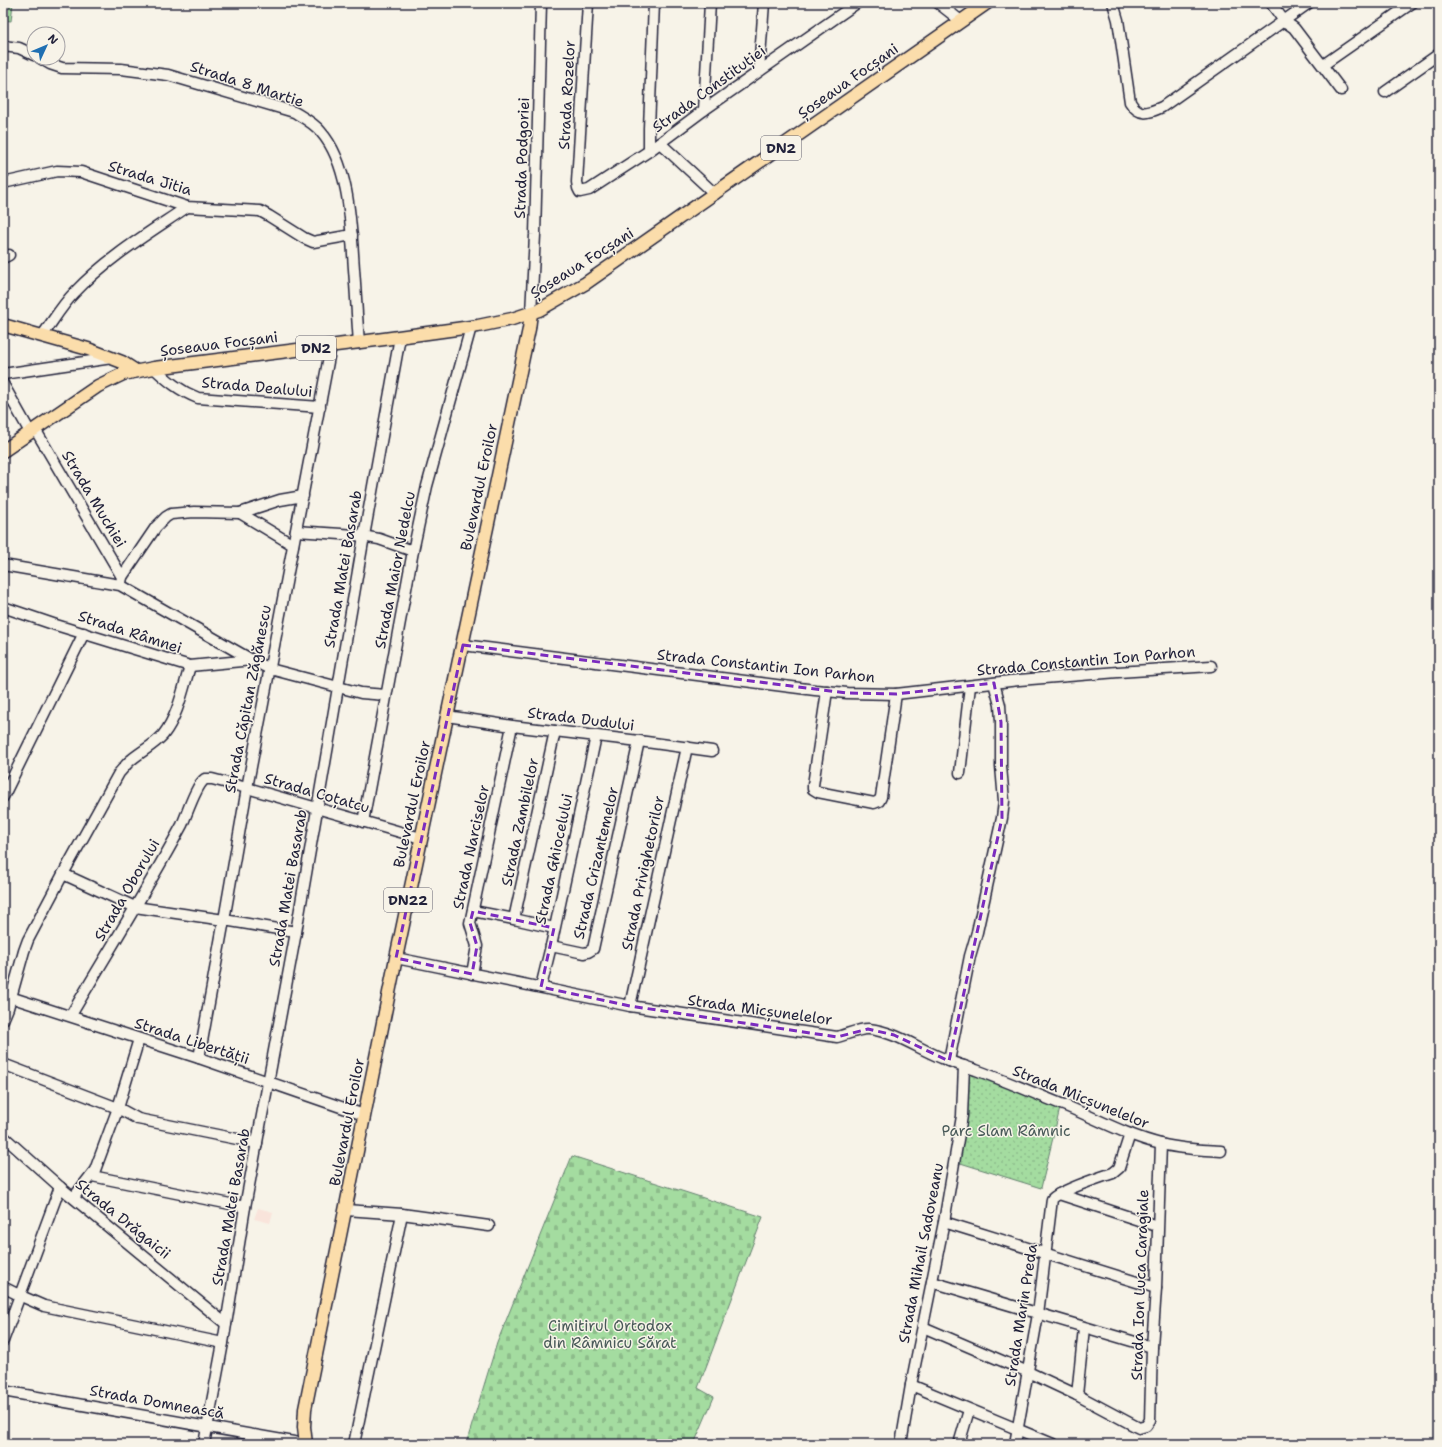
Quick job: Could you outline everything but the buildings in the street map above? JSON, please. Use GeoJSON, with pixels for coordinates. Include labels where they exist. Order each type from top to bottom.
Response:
{"type":"FeatureCollection","features":[{"type":"Feature","properties":{"kind":"main road","name":"Șoseaua Focșani"},"geometry":{"type":"LineString","coordinates":[[32,430],[98,386],[123,374],[154,368],[471,327],[512,319],[531,313],[566,296],[586,283],[988,3]]}},
{"type":"Feature","properties":{"kind":"main road","name":"Bulevardul Eroilor"},"geometry":{"type":"LineString","coordinates":[[305,1444],[305,1409],[396,958],[529,330],[531,313]]}},
{"type":"Feature","properties":{"kind":"main road"},"geometry":{"type":"LineString","coordinates":[[3,325],[112,358],[128,365],[136,371]]}},
{"type":"Feature","properties":{"kind":"main road","name":"DN2"},"geometry":{"type":"LineString","coordinates":[[3,452],[32,430]]}},
{"type":"Feature","properties":{"kind":"street","name":"Strada Podgoriei"},"geometry":{"type":"LineString","coordinates":[[531,313],[535,235],[541,3]]}},
{"type":"Feature","properties":{"kind":"street","name":"Strada Rozelor"},"geometry":{"type":"LineString","coordinates":[[578,188],[588,3]]}},
{"type":"Feature","properties":{"kind":"street"},"geometry":{"type":"LineString","coordinates":[[649,151],[648,128],[654,3]]}},
{"type":"Feature","properties":{"kind":"street"},"geometry":{"type":"LineString","coordinates":[[704,110],[710,3]]}},
{"type":"Feature","properties":{"kind":"street"},"geometry":{"type":"LineString","coordinates":[[759,70],[764,3]]}},
{"type":"Feature","properties":{"kind":"street","name":"Strada Constituției"},"geometry":{"type":"LineString","coordinates":[[578,188],[580,192],[589,190],[649,151],[759,70],[857,3]]}},
{"type":"Feature","properties":{"kind":"street"},"geometry":{"type":"LineString","coordinates":[[938,3],[962,20]]}},
{"type":"Feature","properties":{"kind":"street"},"geometry":{"type":"LineString","coordinates":[[1113,3],[1118,20],[1130,102],[1135,110],[1141,112],[1150,112],[1162,107],[1309,3]]}},
{"type":"Feature","properties":{"kind":"street"},"geometry":{"type":"LineString","coordinates":[[1271,3],[1284,21],[1294,28],[1341,90]]}},
{"type":"Feature","properties":{"kind":"street"},"geometry":{"type":"LineString","coordinates":[[1323,65],[1412,3]]}},
{"type":"Feature","properties":{"kind":"street"},"geometry":{"type":"LineString","coordinates":[[3,46],[19,48],[26,51]]}},
{"type":"Feature","properties":{"kind":"street"},"geometry":{"type":"LineString","coordinates":[[1385,92],[1439,54]]}},
{"type":"Feature","properties":{"kind":"street","name":"Strada 8 Martie"},"geometry":{"type":"LineString","coordinates":[[56,66],[62,68],[121,69],[168,74],[294,112],[310,121],[322,132],[331,147],[339,163],[344,182],[352,235],[359,342]]}},
{"type":"Feature","properties":{"kind":"street"},"geometry":{"type":"LineString","coordinates":[[660,143],[715,194]]}},
{"type":"Feature","properties":{"kind":"street","name":"Strada Jitia"},"geometry":{"type":"LineString","coordinates":[[3,183],[57,171],[81,172],[187,207],[260,211],[313,242],[352,235]]}},
{"type":"Feature","properties":{"kind":"street"},"geometry":{"type":"LineString","coordinates":[[42,336],[60,309],[80,286],[118,254],[187,207]]}},
{"type":"Feature","properties":{"kind":"street","name":"Strada Maior Nedelcu"},"geometry":{"type":"LineString","coordinates":[[363,822],[413,551],[427,486],[471,327]]}},
{"type":"Feature","properties":{"kind":"street","name":"Strada Matei Basarab"},"geometry":{"type":"LineString","coordinates":[[204,1444],[223,1343],[245,1207],[296,932],[316,808],[400,337]]}},
{"type":"Feature","properties":{"kind":"street","name":"Strada Căpitan Zăgănescu"},"geometry":{"type":"LineString","coordinates":[[199,1058],[246,788],[331,346]]}},
{"type":"Feature","properties":{"kind":"street"},"geometry":{"type":"LineString","coordinates":[[3,374],[112,358]]}},
{"type":"Feature","properties":{"kind":"street","name":"Strada Dealului"},"geometry":{"type":"LineString","coordinates":[[154,368],[174,386],[185,393],[198,398],[320,407]]}},
{"type":"Feature","properties":{"kind":"street","name":"Strada Muchiei"},"geometry":{"type":"LineString","coordinates":[[3,384],[32,430],[121,581]]}},
{"type":"Feature","properties":{"kind":"street"},"geometry":{"type":"LineString","coordinates":[[121,581],[156,527],[171,514],[194,512],[240,513],[268,504],[303,496]]}},
{"type":"Feature","properties":{"kind":"street"},"geometry":{"type":"LineString","coordinates":[[240,513],[293,545]]}},
{"type":"Feature","properties":{"kind":"street"},"geometry":{"type":"LineString","coordinates":[[296,531],[364,536],[379,539],[413,551]]}},
{"type":"Feature","properties":{"kind":"street"},"geometry":{"type":"LineString","coordinates":[[3,565],[121,581],[252,660],[270,669],[361,693],[386,695]]}},
{"type":"Feature","properties":{"kind":"street","name":"Strada Râmnei"},"geometry":{"type":"LineString","coordinates":[[3,607],[190,666],[252,660]]}},
{"type":"Feature","properties":{"kind":"street"},"geometry":{"type":"LineString","coordinates":[[3,796],[84,633]]}},
{"type":"Feature","properties":{"kind":"street","name":"Strada Constantin Ion Parhon"},"geometry":{"type":"LineString","coordinates":[[463,645],[827,691],[866,694],[896,694],[1118,672],[1211,666]]}},
{"type":"Feature","properties":{"kind":"street"},"geometry":{"type":"LineString","coordinates":[[3,1020],[28,940],[119,773],[130,761],[153,744],[168,727],[174,715],[190,666]]}},
{"type":"Feature","properties":{"kind":"street"},"geometry":{"type":"LineString","coordinates":[[949,1061],[970,956],[996,851],[1004,802],[1001,766],[1000,705],[994,684]]}},
{"type":"Feature","properties":{"kind":"street"},"geometry":{"type":"LineString","coordinates":[[960,773],[970,686]]}},
{"type":"Feature","properties":{"kind":"street"},"geometry":{"type":"LineString","coordinates":[[827,691],[813,789],[818,792],[874,804],[881,798],[896,694]]}},
{"type":"Feature","properties":{"kind":"street","name":"Strada Dudului"},"geometry":{"type":"LineString","coordinates":[[447,716],[512,726],[712,751]]}},
{"type":"Feature","properties":{"kind":"street","name":"Strada Narciselor"},"geometry":{"type":"LineString","coordinates":[[472,974],[477,953],[477,946],[470,923],[512,726]]}},
{"type":"Feature","properties":{"kind":"street","name":"Strada Zambilelor"},"geometry":{"type":"LineString","coordinates":[[514,919],[555,731]]}},
{"type":"Feature","properties":{"kind":"street","name":"Strada Ghiocelului"},"geometry":{"type":"LineString","coordinates":[[541,988],[596,736]]}},
{"type":"Feature","properties":{"kind":"street","name":"Strada Crizantemelor"},"geometry":{"type":"LineString","coordinates":[[551,946],[584,953],[593,949],[639,741]]}},
{"type":"Feature","properties":{"kind":"street","name":"Strada Privighetorilor"},"geometry":{"type":"LineString","coordinates":[[630,1006],[687,747]]}},
{"type":"Feature","properties":{"kind":"street","name":"Strada Coțatcu"},"geometry":{"type":"LineString","coordinates":[[205,779],[212,779],[246,788],[421,838]]}},
{"type":"Feature","properties":{"kind":"street","name":"Strada Oborului"},"geometry":{"type":"LineString","coordinates":[[71,1015],[173,842],[200,785],[205,779]]}},
{"type":"Feature","properties":{"kind":"street"},"geometry":{"type":"LineString","coordinates":[[63,874],[135,907],[296,932]]}},
{"type":"Feature","properties":{"kind":"street"},"geometry":{"type":"LineString","coordinates":[[473,911],[554,928]]}},
{"type":"Feature","properties":{"kind":"street","name":"Strada Micșunelelor"},"geometry":{"type":"LineString","coordinates":[[396,958],[630,1006],[837,1037],[859,1030],[868,1029],[894,1035],[949,1061],[1088,1115],[1130,1134],[1161,1144],[1187,1149],[1222,1151]]}},
{"type":"Feature","properties":{"kind":"street","name":"Strada Libertății"},"geometry":{"type":"LineString","coordinates":[[10,997],[71,1015],[364,1115]]}},
{"type":"Feature","properties":{"kind":"street"},"geometry":{"type":"LineString","coordinates":[[74,1197],[92,1176],[95,1170],[118,1108],[139,1039]]}},
{"type":"Feature","properties":{"kind":"street"},"geometry":{"type":"LineString","coordinates":[[3,1064],[118,1108],[138,1119],[257,1143]]}},
{"type":"Feature","properties":{"kind":"street","name":"Strada Mihail Sadoveanu"},"geometry":{"type":"LineString","coordinates":[[901,1444],[911,1385],[944,1222],[962,1116],[964,1066]]}},
{"type":"Feature","properties":{"kind":"street"},"geometry":{"type":"LineString","coordinates":[[1059,1194],[1113,1173],[1118,1168],[1130,1134]]}},
{"type":"Feature","properties":{"kind":"street","name":"Strada Drăgaicii"},"geometry":{"type":"LineString","coordinates":[[3,1136],[60,1187],[226,1324]]}},
{"type":"Feature","properties":{"kind":"street","name":"Strada Ion Luca Caragiale"},"geometry":{"type":"LineString","coordinates":[[1077,1395],[1136,1427],[1139,1428],[1146,1426],[1150,1420],[1161,1144]]}},
{"type":"Feature","properties":{"kind":"street"},"geometry":{"type":"LineString","coordinates":[[92,1176],[245,1207]]}},
{"type":"Feature","properties":{"kind":"street"},"geometry":{"type":"LineString","coordinates":[[3,1341],[21,1296],[60,1187]]}},
{"type":"Feature","properties":{"kind":"street"},"geometry":{"type":"LineString","coordinates":[[1059,1194],[1157,1226]]}},
{"type":"Feature","properties":{"kind":"street","name":"Strada Marin Preda"},"geometry":{"type":"LineString","coordinates":[[1015,1444],[1038,1314],[1052,1199],[1059,1194]]}},
{"type":"Feature","properties":{"kind":"street"},"geometry":{"type":"LineString","coordinates":[[346,1210],[402,1214],[489,1226]]}},
{"type":"Feature","properties":{"kind":"street"},"geometry":{"type":"LineString","coordinates":[[354,1444],[402,1214]]}},
{"type":"Feature","properties":{"kind":"street"},"geometry":{"type":"LineString","coordinates":[[944,1222],[1156,1288]]}},
{"type":"Feature","properties":{"kind":"street"},"geometry":{"type":"LineString","coordinates":[[932,1282],[1152,1347]]}},
{"type":"Feature","properties":{"kind":"street"},"geometry":{"type":"LineString","coordinates":[[3,1287],[44,1306],[223,1343]]}},
{"type":"Feature","properties":{"kind":"street"},"geometry":{"type":"LineString","coordinates":[[923,1327],[1028,1372],[1077,1395],[1084,1328]]}},
{"type":"Feature","properties":{"kind":"street"},"geometry":{"type":"LineString","coordinates":[[911,1385],[1053,1444]]}},
{"type":"Feature","properties":{"kind":"street","name":"Strada Domnească"},"geometry":{"type":"LineString","coordinates":[[3,1391],[305,1444]]}},
{"type":"Feature","properties":{"kind":"street"},"geometry":{"type":"LineString","coordinates":[[960,1444],[969,1410]]}},
{"type":"Feature","properties":{"kind":"highlighted area"},"geometry":{"type":"Polygon","coordinates":[[[463,645],[847,693],[896,694],[994,683],[1001,722],[1002,818],[949,1061],[894,1035],[868,1029],[837,1037],[630,1006],[541,987],[554,928],[473,911],[470,923],[477,946],[472,974],[396,958],[463,645]]]}},
{"type":"Feature","properties":{"kind":"shaded area"},"geometry":{"type":"Polygon","coordinates":[[[258,1208],[273,1212],[270,1223],[254,1219],[258,1208]]]}},
{"type":"Feature","properties":{"kind":"green space"},"geometry":{"type":"Polygon","coordinates":[[[3,3],[13,3],[11,21],[3,20],[3,3]]]}},
{"type":"Feature","properties":{"kind":"green space","name":"Parc Slam Râmnic"},"geometry":{"type":"Polygon","coordinates":[[[964,1066],[1061,1104],[1041,1188],[954,1161],[964,1066]]]}},
{"type":"Feature","properties":{"kind":"green space","name":"Cimitirul Ortodox din Râmnicu Sărat"},"geometry":{"type":"Polygon","coordinates":[[[572,1156],[763,1217],[698,1388],[714,1397],[694,1444],[466,1444],[497,1343],[572,1156]]]}}]}
